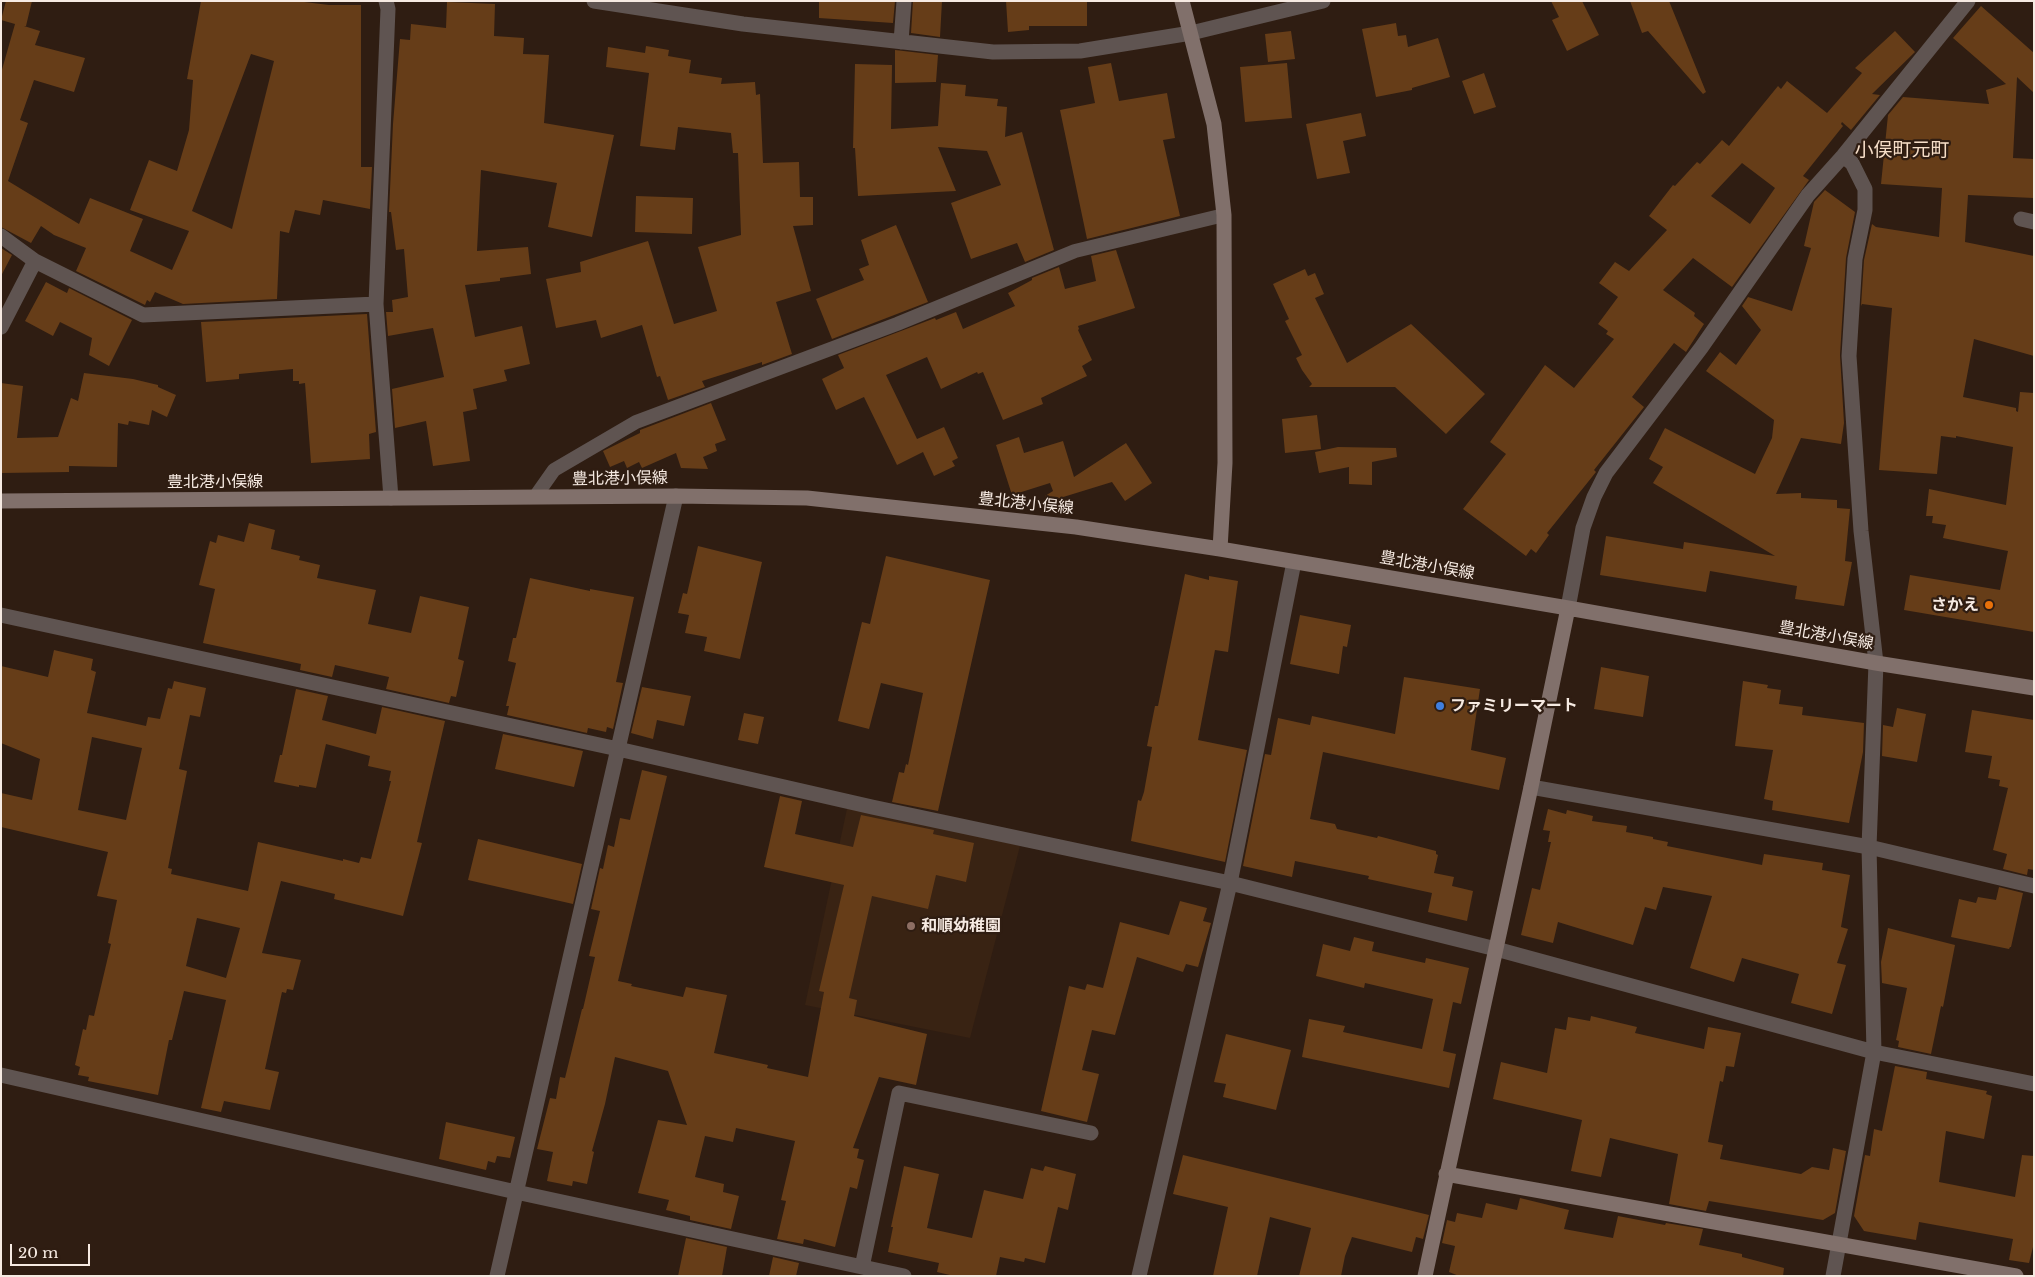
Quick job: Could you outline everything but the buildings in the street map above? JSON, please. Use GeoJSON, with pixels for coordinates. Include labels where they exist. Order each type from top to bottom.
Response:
{"type":"FeatureCollection","features":[{"type":"Feature","properties":{"kind":"main road"},"geometry":{"type":"LineString","coordinates":[[1182,1],[1214,124],[1224,215],[1225,463],[1220,549]]}},
{"type":"Feature","properties":{"kind":"main road","name":"豊北港小俣線"},"geometry":{"type":"LineString","coordinates":[[1,501],[676,496],[807,498],[1076,527],[1220,549],[1876,663],[2034,688]]}},
{"type":"Feature","properties":{"kind":"main road"},"geometry":{"type":"LineString","coordinates":[[1425,1276],[1568,608]]}},
{"type":"Feature","properties":{"kind":"main road"},"geometry":{"type":"LineString","coordinates":[[1446,1174],[2016,1276]]}},
{"type":"Feature","properties":{"kind":"street"},"geometry":{"type":"LineString","coordinates":[[386,1],[388,9],[376,304],[391,498]]}},
{"type":"Feature","properties":{"kind":"street"},"geometry":{"type":"LineString","coordinates":[[594,1],[742,24],[993,52],[1080,51],[1191,33],[1323,1]]}},
{"type":"Feature","properties":{"kind":"street"},"geometry":{"type":"LineString","coordinates":[[901,42],[904,1]]}},
{"type":"Feature","properties":{"kind":"street"},"geometry":{"type":"LineString","coordinates":[[1568,608],[1583,528],[1594,497],[1606,474],[1701,348],[1808,195],[1843,156],[1968,1]]}},
{"type":"Feature","properties":{"kind":"street"},"geometry":{"type":"LineString","coordinates":[[1832,1276],[1840,1245],[1874,1052],[1869,847],[1876,663],[1861,532],[1849,356],[1855,259],[1864,210],[1865,189],[1852,163],[1843,156]]}},
{"type":"Feature","properties":{"kind":"street"},"geometry":{"type":"LineString","coordinates":[[1,236],[35,261],[143,315],[376,304]]}},
{"type":"Feature","properties":{"kind":"street"},"geometry":{"type":"LineString","coordinates":[[1,327],[35,261]]}},
{"type":"Feature","properties":{"kind":"street"},"geometry":{"type":"LineString","coordinates":[[497,1276],[676,496]]}},
{"type":"Feature","properties":{"kind":"street"},"geometry":{"type":"LineString","coordinates":[[1139,1276],[1230,883],[1294,562]]}},
{"type":"Feature","properties":{"kind":"street"},"geometry":{"type":"LineString","coordinates":[[1,615],[618,749],[872,807],[1230,883],[1496,949],[1874,1052],[2034,1084]]}},
{"type":"Feature","properties":{"kind":"street"},"geometry":{"type":"LineString","coordinates":[[1531,787],[1869,847],[2034,886]]}},
{"type":"Feature","properties":{"kind":"street"},"geometry":{"type":"LineString","coordinates":[[1,1076],[516,1192],[904,1276]]}},
{"type":"Feature","properties":{"kind":"street"},"geometry":{"type":"LineString","coordinates":[[862,1267],[900,1094],[1091,1133]]}},
{"type":"Feature","properties":{"kind":"lane"},"geometry":{"type":"LineString","coordinates":[[535,497],[554,470],[636,422],[897,324],[1075,251],[1224,215]]}},
{"type":"Feature","properties":{"kind":"shaded area","name":"和順幼稚園"},"geometry":{"type":"Polygon","coordinates":[[[848,804],[1020,846],[970,1038],[805,1005],[848,804]]]}},
{"type":"Feature","properties":{"kind":"place","name":"さかえ"},"geometry":{"type":"Point","coordinates":[1989,605]}},
{"type":"Feature","properties":{"kind":"place","name":"ファミリーマート"},"geometry":{"type":"Point","coordinates":[1440,706]}},
{"type":"Feature","properties":{"kind":"place","name":"和順幼稚園"},"geometry":{"type":"Point","coordinates":[911,926]}},
{"type":"Feature","properties":{"kind":"district","name":"小俣町元町"},"geometry":{"type":"Point","coordinates":[1902,151]}}]}
